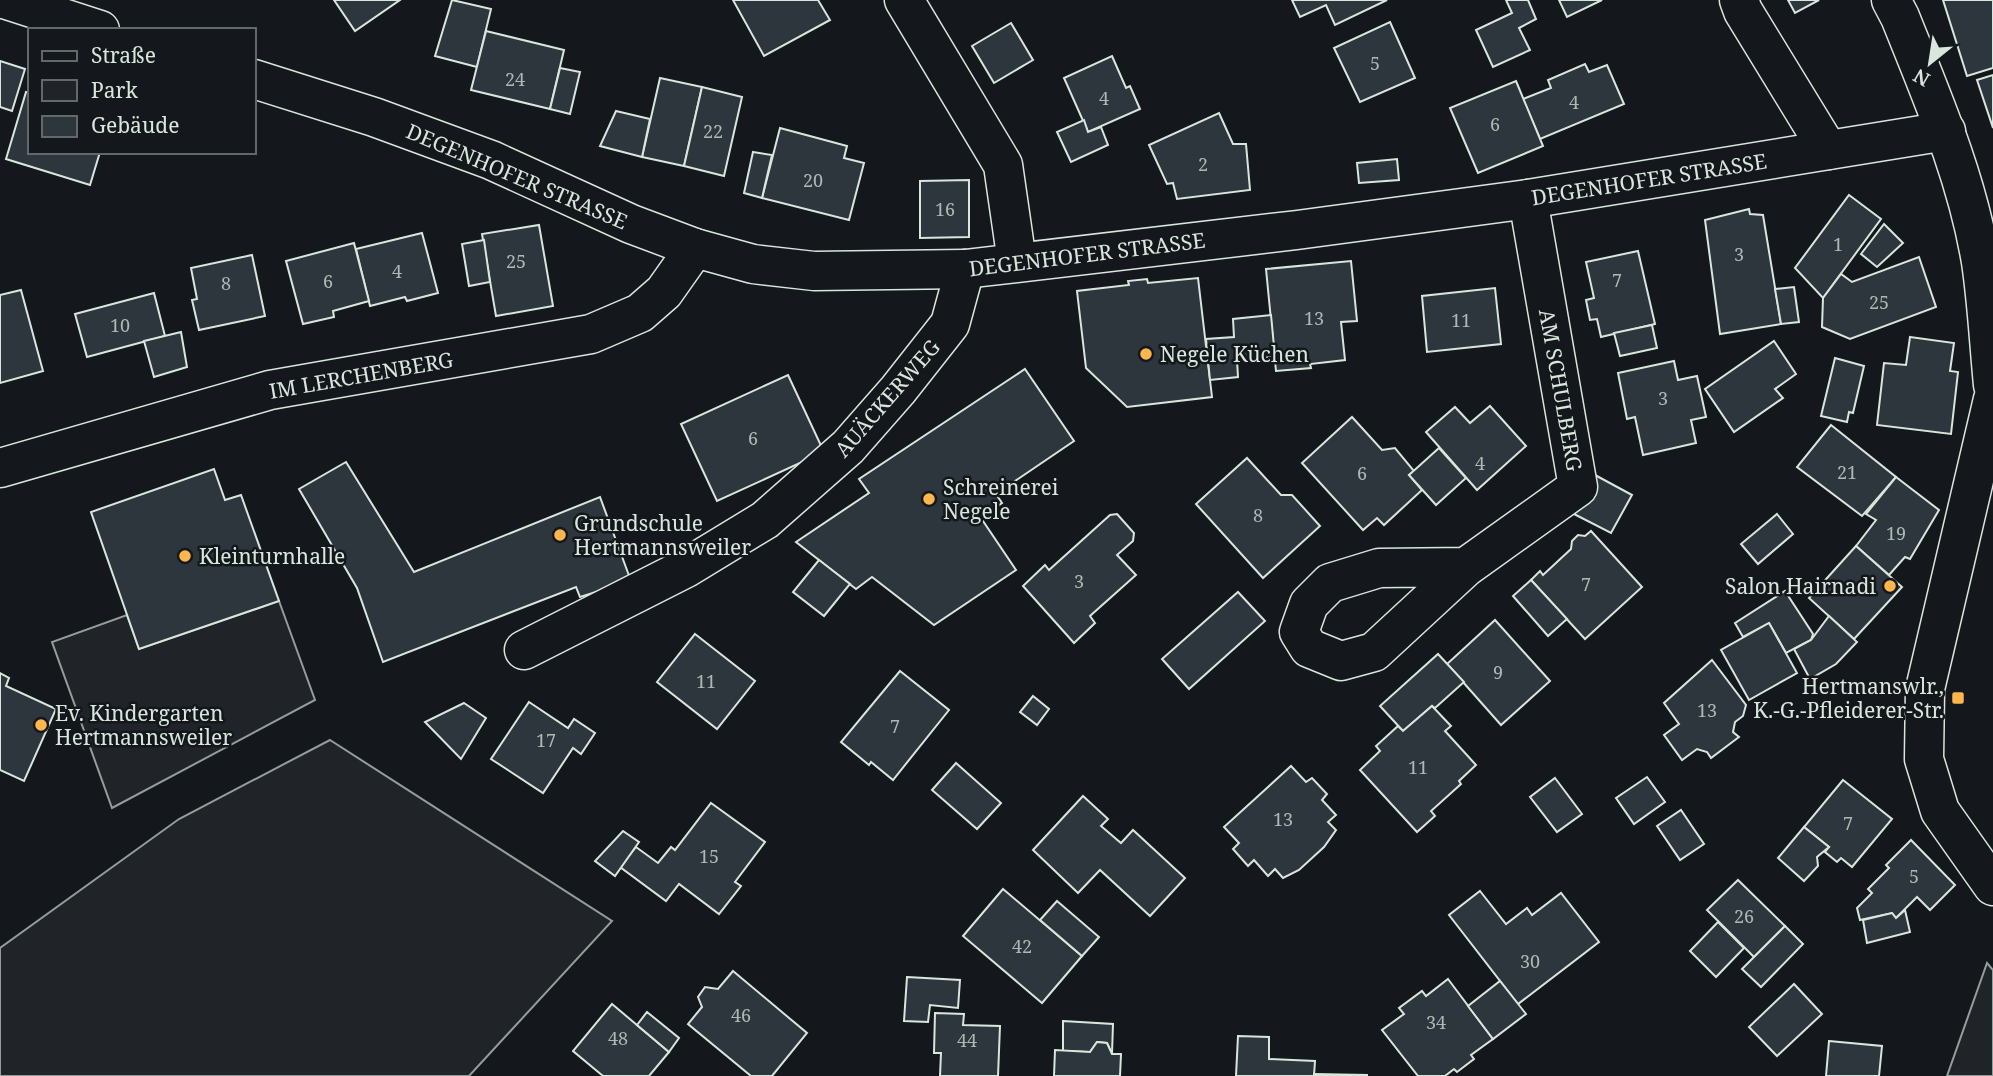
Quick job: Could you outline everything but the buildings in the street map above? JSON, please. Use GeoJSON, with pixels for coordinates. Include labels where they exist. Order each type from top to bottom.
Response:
{"type":"FeatureCollection","features":[{"type":"Feature","properties":{"kind":"street"},"geometry":{"type":"LineString","coordinates":[[6,0],[94,28]]}},
{"type":"Feature","properties":{"kind":"street"},"geometry":{"type":"LineString","coordinates":[[904,0],[1003,165],[1017,262]]}},
{"type":"Feature","properties":{"kind":"street"},"geometry":{"type":"LineString","coordinates":[[1739,0],[1828,150]]}},
{"type":"Feature","properties":{"kind":"street"},"geometry":{"type":"LineString","coordinates":[[1891,0],[1946,131],[1970,215],[1987,260],[1993,385]]}},
{"type":"Feature","properties":{"kind":"street","name":"DEGENHOFER STRASSE"},"geometry":{"type":"LineString","coordinates":[[256,80],[374,117],[491,160],[631,224],[695,248],[753,264],[814,271],[965,269],[1297,230],[1528,199],[1946,131]]}},
{"type":"Feature","properties":{"kind":"street","name":"AM SCHULBERG"},"geometry":{"type":"LineString","coordinates":[[1466,566],[1578,487],[1528,199]]}},
{"type":"Feature","properties":{"kind":"street","name":"IM LERCHENBERG"},"geometry":{"type":"LineString","coordinates":[[0,468],[270,390],[591,334],[640,313],[664,292],[695,248]]}},
{"type":"Feature","properties":{"kind":"street","name":"AUÄCKERWEG"},"geometry":{"type":"LineString","coordinates":[[524,650],[686,568],[765,520],[848,447],[913,371],[950,324],[965,269]]}},
{"type":"Feature","properties":{"kind":"street"},"geometry":{"type":"LineString","coordinates":[[1992,884],[1940,811],[1924,759],[1925,689],[1993,399]]}},
{"type":"Feature","properties":{"kind":"green space"},"geometry":{"type":"Polygon","coordinates":[[[279,601],[315,700],[112,808],[52,642],[127,615],[139,649],[279,601]]]}},
{"type":"Feature","properties":{"kind":"green space"},"geometry":{"type":"Polygon","coordinates":[[[330,740],[612,921],[469,1076],[0,1076],[0,948],[179,819],[330,740]]]}},
{"type":"Feature","properties":{"kind":"green space"},"geometry":{"type":"Polygon","coordinates":[[[1987,963],[1993,970],[1993,1076],[1947,1076],[1987,963]]]}},
{"type":"Feature","properties":{"kind":"place","name":"Negele Küchen"},"geometry":{"type":"Point","coordinates":[1146,354]}},
{"type":"Feature","properties":{"kind":"place","name":"Schreinerei Negele"},"geometry":{"type":"Point","coordinates":[929,499]}},
{"type":"Feature","properties":{"kind":"place","name":"Grundschule Hertmannsweiler"},"geometry":{"type":"Point","coordinates":[560,535]}},
{"type":"Feature","properties":{"kind":"place","name":"Kleinturnhalle"},"geometry":{"type":"Point","coordinates":[185,556]}},
{"type":"Feature","properties":{"kind":"place","name":"Salon Hairnadi"},"geometry":{"type":"Point","coordinates":[1890,586]}},
{"type":"Feature","properties":{"kind":"place","name":"Hertmanswlr., K.-G.-Pfleiderer-Str."},"geometry":{"type":"Point","coordinates":[1958,698]}},
{"type":"Feature","properties":{"kind":"place","name":"Ev. Kindergarten Hertmannsweiler"},"geometry":{"type":"Point","coordinates":[41,725]}}]}
